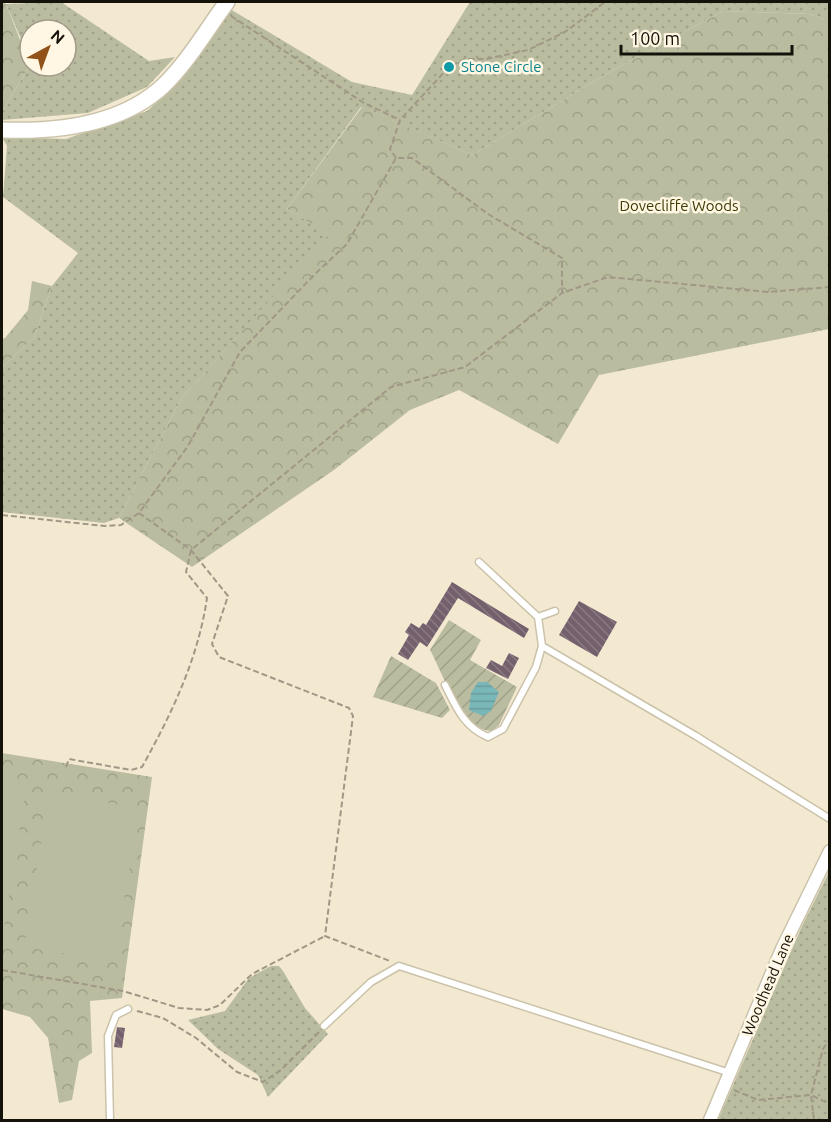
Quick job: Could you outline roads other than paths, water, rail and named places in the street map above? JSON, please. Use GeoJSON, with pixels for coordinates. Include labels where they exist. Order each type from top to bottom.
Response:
{"type":"FeatureCollection","features":[{"type":"Feature","properties":{"kind":"street"},"geometry":{"type":"LineString","coordinates":[[2,130],[32,131],[66,127],[126,110],[165,84],[225,5]]}},
{"type":"Feature","properties":{"kind":"street","name":"Woodhead Lane"},"geometry":{"type":"LineString","coordinates":[[710,1120],[782,949],[830,851]]}},
{"type":"Feature","properties":{"kind":"lane"},"geometry":{"type":"LineString","coordinates":[[445,685],[460,716],[473,731],[488,737],[502,729],[536,667],[542,646],[538,617],[479,562]]}},
{"type":"Feature","properties":{"kind":"lane"},"geometry":{"type":"LineString","coordinates":[[538,617],[555,611]]}},
{"type":"Feature","properties":{"kind":"lane"},"geometry":{"type":"LineString","coordinates":[[542,646],[696,736],[830,819]]}},
{"type":"Feature","properties":{"kind":"lane"},"geometry":{"type":"LineString","coordinates":[[324,1026],[371,982],[399,966],[730,1072]]}},
{"type":"Feature","properties":{"kind":"lane"},"geometry":{"type":"LineString","coordinates":[[110,1120],[108,1036],[116,1015],[128,1009]]}},
{"type":"Feature","properties":{"kind":"water"},"geometry":{"type":"Polygon","coordinates":[[[478,682],[487,682],[499,692],[491,711],[483,716],[469,710],[471,693],[478,682]]]}},
{"type":"Feature","properties":{"kind":"place","name":"Stone Circle"},"geometry":{"type":"Point","coordinates":[449,67]}},
{"type":"Feature","properties":{"kind":"park label","name":"Dovecliffe Woods"},"geometry":{"type":"Point","coordinates":[679,206]}}]}
